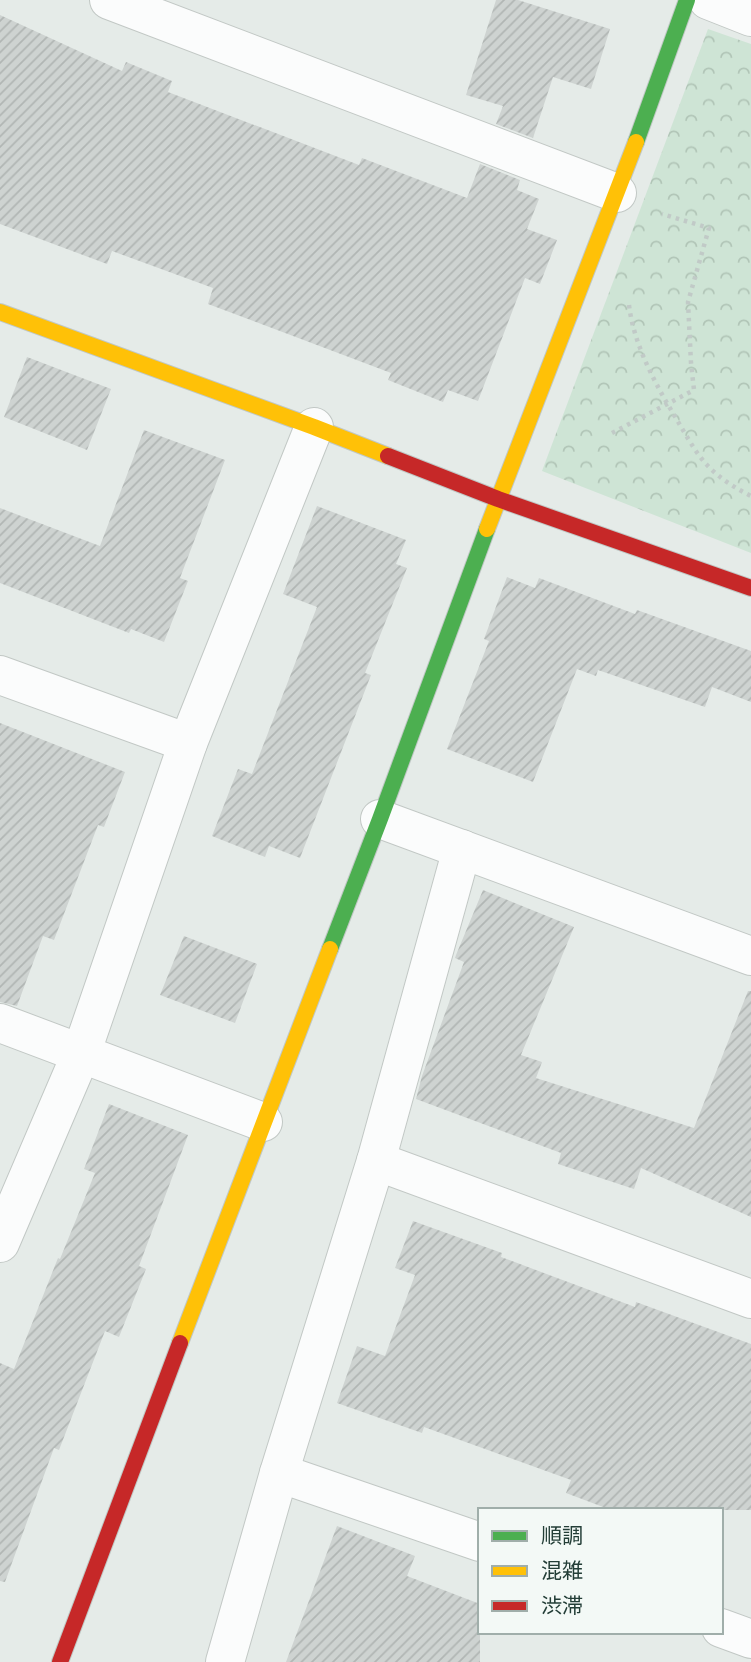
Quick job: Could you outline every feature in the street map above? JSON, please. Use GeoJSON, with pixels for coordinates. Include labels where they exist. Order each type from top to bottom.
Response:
{"type":"FeatureCollection","features":[{"type":"Feature","properties":{"kind":"street"},"geometry":{"type":"LineString","coordinates":[[110,0],[617,193]]}},
{"type":"Feature","properties":{"kind":"street"},"geometry":{"type":"LineString","coordinates":[[60,1662],[380,819],[498,499],[617,193],[687,0]]}},
{"type":"Feature","properties":{"kind":"street"},"geometry":{"type":"LineString","coordinates":[[708,0],[751,17]]}},
{"type":"Feature","properties":{"kind":"street"},"geometry":{"type":"LineString","coordinates":[[0,312],[314,427],[498,499],[751,588]]}},
{"type":"Feature","properties":{"kind":"street"},"geometry":{"type":"LineString","coordinates":[[0,1243],[80,1054],[188,743],[314,427]]}},
{"type":"Feature","properties":{"kind":"street"},"geometry":{"type":"LineString","coordinates":[[0,675],[188,743]]}},
{"type":"Feature","properties":{"kind":"street"},"geometry":{"type":"LineString","coordinates":[[380,819],[751,956]]}},
{"type":"Feature","properties":{"kind":"street"},"geometry":{"type":"LineString","coordinates":[[225,1662],[279,1473],[376,1161],[462,849]]}},
{"type":"Feature","properties":{"kind":"street"},"geometry":{"type":"LineString","coordinates":[[0,1023],[263,1122]]}},
{"type":"Feature","properties":{"kind":"street"},"geometry":{"type":"LineString","coordinates":[[376,1161],[751,1299]]}},
{"type":"Feature","properties":{"kind":"street"},"geometry":{"type":"LineString","coordinates":[[279,1473],[478,1541]]}},
{"type":"Feature","properties":{"kind":"street"},"geometry":{"type":"LineString","coordinates":[[723,1629],[751,1639]]}},
{"type":"Feature","properties":{"kind":"path"},"geometry":{"type":"LineString","coordinates":[[612,433],[694,390],[688,302],[709,228],[653,211],[617,193]]}},
{"type":"Feature","properties":{"kind":"path"},"geometry":{"type":"LineString","coordinates":[[628,298],[647,365],[688,439],[707,465],[734,488],[751,496]]}},
{"type":"Feature","properties":{"kind":"green space"},"geometry":{"type":"Polygon","coordinates":[[[708,29],[751,44],[751,553],[542,471],[708,29]]]}},
{"type":"Feature","properties":{"kind":"building"},"geometry":{"type":"Polygon","coordinates":[[[496,0],[518,0],[610,29],[591,89],[553,77],[533,138],[496,124],[503,106],[466,95],[496,0]]]}},
{"type":"Feature","properties":{"kind":"building"},"geometry":{"type":"Polygon","coordinates":[[[0,15],[122,71],[126,62],[172,81],[168,92],[359,165],[362,158],[467,198],[480,164],[520,180],[517,190],[539,199],[527,229],[557,240],[540,284],[525,278],[478,401],[448,390],[443,402],[388,380],[391,373],[208,304],[213,288],[112,251],[107,264],[0,224],[0,15]]]}},
{"type":"Feature","properties":{"kind":"building"},"geometry":{"type":"Polygon","coordinates":[[[27,357],[111,389],[87,450],[4,417],[27,357]]]}},
{"type":"Feature","properties":{"kind":"building"},"geometry":{"type":"Polygon","coordinates":[[[144,430],[225,460],[180,578],[188,581],[164,642],[131,629],[129,633],[0,583],[0,508],[100,546],[144,430]]]}},
{"type":"Feature","properties":{"kind":"building"},"geometry":{"type":"Polygon","coordinates":[[[317,506],[406,540],[396,564],[407,568],[365,673],[371,675],[300,858],[269,846],[265,857],[212,836],[238,769],[252,774],[317,607],[283,594],[317,506]]]}},
{"type":"Feature","properties":{"kind":"building"},"geometry":{"type":"Polygon","coordinates":[[[507,577],[535,588],[539,578],[635,614],[637,610],[751,651],[751,702],[712,687],[705,707],[598,670],[596,676],[577,669],[533,782],[447,749],[489,641],[484,639],[507,577]]]}},
{"type":"Feature","properties":{"kind":"building"},"geometry":{"type":"Polygon","coordinates":[[[0,723],[125,772],[104,827],[98,825],[54,940],[43,936],[17,1006],[0,1002],[0,723]]]}},
{"type":"Feature","properties":{"kind":"building"},"geometry":{"type":"Polygon","coordinates":[[[483,890],[574,927],[521,1055],[542,1062],[536,1078],[694,1128],[748,991],[751,991],[751,1217],[641,1168],[634,1189],[558,1164],[561,1153],[416,1099],[464,962],[455,958],[483,890]]]}},
{"type":"Feature","properties":{"kind":"building"},"geometry":{"type":"Polygon","coordinates":[[[184,936],[257,964],[235,1023],[160,995],[184,936]]]}},
{"type":"Feature","properties":{"kind":"building"},"geometry":{"type":"Polygon","coordinates":[[[109,1104],[188,1135],[139,1266],[146,1269],[119,1337],[105,1331],[59,1450],[54,1448],[5,1582],[0,1581],[0,1363],[14,1369],[95,1173],[84,1169],[109,1104]]]}},
{"type":"Feature","properties":{"kind":"building"},"geometry":{"type":"Polygon","coordinates":[[[413,1221],[502,1253],[501,1257],[635,1307],[636,1302],[751,1344],[751,1510],[606,1508],[566,1493],[571,1480],[424,1427],[422,1433],[337,1403],[357,1346],[385,1356],[415,1275],[395,1268],[413,1221]]]}},
{"type":"Feature","properties":{"kind":"building"},"geometry":{"type":"Polygon","coordinates":[[[337,1526],[415,1556],[407,1576],[478,1603],[480,1662],[286,1662],[337,1526]]]}},
{"type":"Feature","properties":{"kind":"traffic: fast"},"geometry":{"type":"LineString","coordinates":[[636,142],[687,0]]}},
{"type":"Feature","properties":{"kind":"traffic: fast"},"geometry":{"type":"LineString","coordinates":[[330,949],[487,529]]}},
{"type":"Feature","properties":{"kind":"traffic: slow"},"geometry":{"type":"LineString","coordinates":[[487,529],[636,142]]}},
{"type":"Feature","properties":{"kind":"traffic: slow"},"geometry":{"type":"LineString","coordinates":[[0,312],[388,456]]}},
{"type":"Feature","properties":{"kind":"traffic: slow"},"geometry":{"type":"LineString","coordinates":[[180,1343],[330,949]]}},
{"type":"Feature","properties":{"kind":"traffic: jam"},"geometry":{"type":"LineString","coordinates":[[388,456],[498,499],[751,588]]}},
{"type":"Feature","properties":{"kind":"traffic: jam"},"geometry":{"type":"LineString","coordinates":[[60,1662],[180,1343]]}}]}
